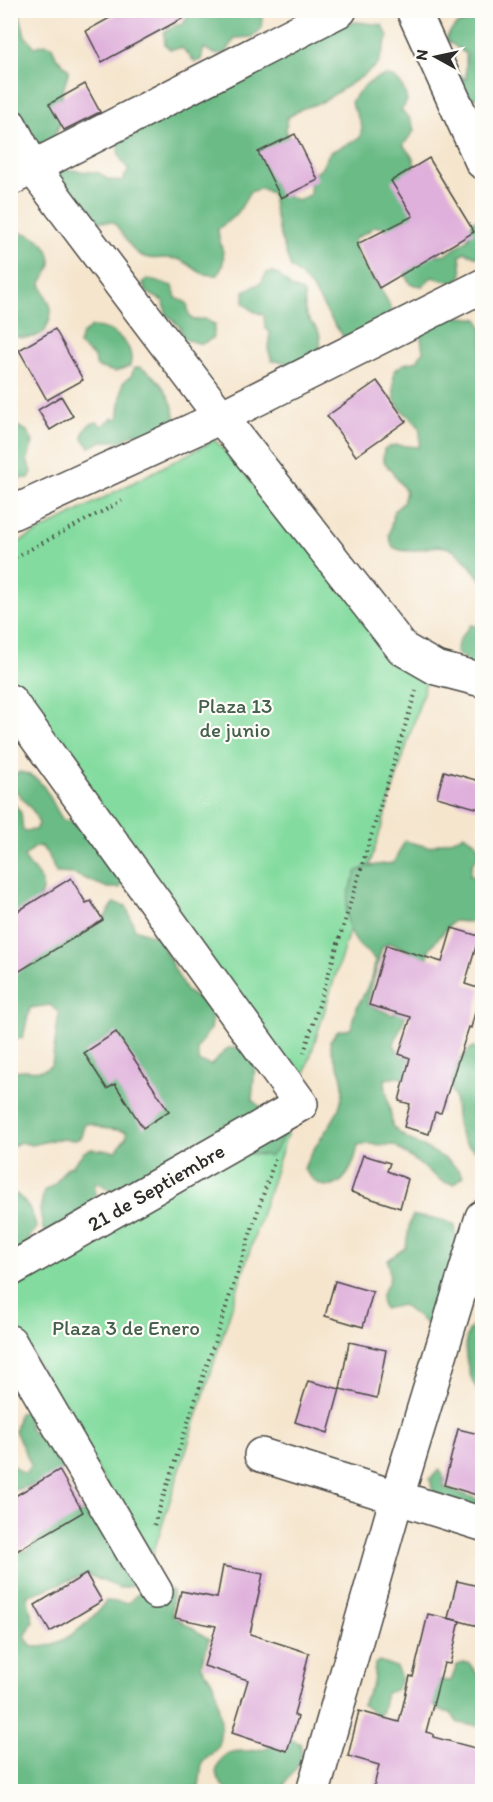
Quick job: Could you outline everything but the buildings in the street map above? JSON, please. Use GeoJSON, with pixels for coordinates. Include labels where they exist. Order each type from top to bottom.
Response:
{"type":"FeatureCollection","features":[{"type":"Feature","properties":{"kind":"street"},"geometry":{"type":"LineString","coordinates":[[22,174],[340,10]]}},
{"type":"Feature","properties":{"kind":"street"},"geometry":{"type":"LineString","coordinates":[[413,10],[483,162]]}},
{"type":"Feature","properties":{"kind":"street"},"geometry":{"type":"LineString","coordinates":[[10,125],[22,174],[221,417],[403,649],[436,669],[483,680]]}},
{"type":"Feature","properties":{"kind":"street"},"geometry":{"type":"LineString","coordinates":[[10,513],[221,417],[483,286]]}},
{"type":"Feature","properties":{"kind":"street","name":"21 de Septiembre"},"geometry":{"type":"LineString","coordinates":[[10,701],[301,1104],[10,1270]]}},
{"type":"Feature","properties":{"kind":"street"},"geometry":{"type":"LineString","coordinates":[[312,1791],[397,1497],[483,1217]]}},
{"type":"Feature","properties":{"kind":"street"},"geometry":{"type":"LineString","coordinates":[[10,1342],[156,1592]]}},
{"type":"Feature","properties":{"kind":"street"},"geometry":{"type":"LineString","coordinates":[[261,1455],[483,1524]]}},
{"type":"Feature","properties":{"kind":"path"},"geometry":{"type":"LineString","coordinates":[[10,560],[123,500]]}},
{"type":"Feature","properties":{"kind":"path"},"geometry":{"type":"LineString","coordinates":[[301,1063],[418,684]]}},
{"type":"Feature","properties":{"kind":"path"},"geometry":{"type":"LineString","coordinates":[[151,1534],[279,1146]]}},
{"type":"Feature","properties":{"kind":"green space"},"geometry":{"type":"Polygon","coordinates":[[[10,11],[19,11],[25,36],[35,47],[44,44],[52,46],[56,57],[69,70],[59,105],[63,117],[52,141],[51,153],[11,139],[10,11]]]}},
{"type":"Feature","properties":{"kind":"green space"},"geometry":{"type":"Polygon","coordinates":[[[192,11],[258,11],[262,16],[262,28],[253,37],[235,38],[226,53],[214,54],[204,48],[201,60],[195,62],[182,48],[170,49],[165,45],[164,33],[176,25],[182,25],[192,11]]]}},
{"type":"Feature","properties":{"kind":"green space"},"geometry":{"type":"Polygon","coordinates":[[[482,18],[482,94],[479,97],[467,99],[457,72],[466,80],[466,54],[446,40],[456,26],[482,18]]]}},
{"type":"Feature","properties":{"kind":"green space"},"geometry":{"type":"Polygon","coordinates":[[[357,22],[382,25],[388,36],[378,64],[322,102],[301,109],[287,118],[286,130],[290,142],[275,169],[273,183],[285,195],[298,200],[310,195],[311,176],[321,169],[330,152],[360,138],[362,126],[351,102],[373,80],[390,76],[397,80],[403,88],[407,101],[401,111],[409,117],[414,131],[403,145],[414,159],[414,166],[410,171],[431,252],[437,255],[447,254],[468,239],[473,221],[482,217],[482,259],[465,252],[460,256],[462,274],[455,283],[432,277],[422,286],[410,284],[385,228],[374,226],[354,240],[356,250],[360,260],[384,295],[392,313],[350,344],[316,294],[291,268],[279,231],[272,194],[261,188],[250,192],[237,214],[218,229],[224,257],[218,275],[210,275],[203,274],[177,259],[151,258],[141,255],[133,249],[113,222],[89,221],[57,181],[62,169],[99,173],[109,180],[122,181],[129,170],[119,156],[118,138],[344,24],[357,22]]]}},
{"type":"Feature","properties":{"kind":"green space"},"geometry":{"type":"Polygon","coordinates":[[[14,232],[38,239],[47,248],[51,260],[41,283],[51,308],[49,321],[45,331],[28,338],[11,334],[10,234],[14,232]]]}},
{"type":"Feature","properties":{"kind":"green space"},"geometry":{"type":"Polygon","coordinates":[[[273,272],[292,288],[303,292],[307,317],[319,334],[320,350],[289,366],[284,362],[272,361],[268,349],[270,332],[265,328],[264,315],[253,311],[244,303],[244,291],[261,283],[267,273],[273,272]]]}},
{"type":"Feature","properties":{"kind":"green space"},"geometry":{"type":"Polygon","coordinates":[[[147,279],[173,286],[176,298],[187,303],[189,315],[193,320],[205,319],[215,325],[213,338],[202,344],[183,339],[180,327],[166,314],[164,302],[146,291],[143,283],[147,279]]]}},
{"type":"Feature","properties":{"kind":"green space"},"geometry":{"type":"Polygon","coordinates":[[[453,316],[478,319],[482,328],[482,581],[465,560],[453,550],[438,546],[409,551],[401,550],[393,547],[389,536],[394,511],[403,503],[406,491],[383,460],[384,449],[395,445],[419,447],[420,439],[417,424],[395,400],[394,371],[404,364],[417,361],[423,351],[419,326],[453,316]]]}},
{"type":"Feature","properties":{"kind":"green space"},"geometry":{"type":"Polygon","coordinates":[[[92,327],[107,330],[121,338],[129,351],[130,366],[115,372],[97,367],[93,356],[79,345],[82,334],[92,327]]]}},
{"type":"Feature","properties":{"kind":"green space"},"geometry":{"type":"Polygon","coordinates":[[[139,367],[153,376],[165,390],[176,422],[142,436],[137,432],[121,441],[102,441],[90,447],[83,439],[85,430],[97,422],[102,426],[112,418],[118,419],[123,383],[132,375],[133,369],[139,367]]]}},
{"type":"Feature","properties":{"kind":"green space"},"geometry":{"type":"Polygon","coordinates":[[[11,423],[27,431],[33,442],[27,461],[32,472],[29,478],[11,479],[11,423]]]}},
{"type":"Feature","properties":{"kind":"green space","name":"Plaza 13 de junio"},"geometry":{"type":"Polygon","coordinates":[[[215,440],[426,683],[299,1093],[11,688],[11,546],[215,440]]]}},
{"type":"Feature","properties":{"kind":"green space"},"geometry":{"type":"Polygon","coordinates":[[[471,625],[482,627],[482,674],[456,652],[459,640],[471,625]]]}},
{"type":"Feature","properties":{"kind":"green space"},"geometry":{"type":"Polygon","coordinates":[[[20,772],[29,774],[42,784],[63,820],[75,823],[84,829],[86,836],[95,844],[122,882],[120,888],[108,888],[74,874],[56,873],[49,856],[41,846],[35,847],[24,857],[39,877],[42,891],[35,903],[11,919],[10,798],[21,813],[23,831],[35,830],[39,824],[34,812],[11,785],[11,776],[20,772]]]}},
{"type":"Feature","properties":{"kind":"green space"},"geometry":{"type":"Polygon","coordinates":[[[465,835],[476,842],[480,854],[472,864],[470,876],[482,878],[482,923],[453,921],[429,949],[427,962],[394,1044],[399,1054],[419,1063],[410,1080],[398,1077],[385,1079],[385,1085],[392,1126],[409,1139],[447,1160],[463,1176],[455,1184],[443,1182],[394,1145],[367,1144],[358,1145],[351,1167],[339,1183],[331,1186],[323,1185],[314,1180],[304,1169],[313,1150],[332,1122],[341,1101],[343,1083],[330,1041],[338,1031],[351,1029],[356,1011],[372,978],[375,960],[352,935],[346,908],[350,889],[357,871],[369,866],[393,863],[405,841],[429,847],[465,835]],[[389,943],[382,947],[367,1004],[392,1015],[396,1012],[412,952],[389,943]]]}},
{"type":"Feature","properties":{"kind":"green space"},"geometry":{"type":"Polygon","coordinates":[[[114,903],[126,906],[135,929],[158,938],[187,992],[208,1005],[212,1017],[210,1029],[197,1049],[199,1062],[211,1065],[228,1048],[241,1048],[255,1065],[252,1100],[281,1123],[282,1137],[271,1156],[235,1152],[117,1195],[101,1184],[95,1183],[94,1238],[89,1244],[76,1248],[61,1244],[43,1229],[40,1210],[44,1191],[55,1184],[66,1168],[72,1166],[84,1152],[90,1149],[116,1151],[127,1136],[126,1131],[101,1128],[89,1123],[84,1125],[81,1137],[76,1140],[56,1139],[32,1145],[20,1142],[11,1147],[11,1073],[21,1070],[42,1070],[52,1064],[59,1013],[50,1005],[30,1008],[23,1037],[11,1041],[11,976],[20,967],[103,920],[114,903]]]}},
{"type":"Feature","properties":{"kind":"green space"},"geometry":{"type":"Polygon","coordinates":[[[473,1047],[482,1048],[482,1086],[480,1090],[482,1095],[482,1152],[467,1144],[459,1132],[452,1091],[452,1079],[457,1066],[473,1047]]]}},
{"type":"Feature","properties":{"kind":"green space","name":"Plaza 3 de Enero"},"geometry":{"type":"Polygon","coordinates":[[[293,1116],[150,1563],[11,1316],[10,1286],[293,1116]]]}},
{"type":"Feature","properties":{"kind":"green space"},"geometry":{"type":"Polygon","coordinates":[[[10,1191],[28,1206],[36,1228],[29,1238],[29,1244],[11,1262],[10,1191]]]}},
{"type":"Feature","properties":{"kind":"green space"},"geometry":{"type":"Polygon","coordinates":[[[413,1216],[442,1220],[455,1226],[457,1245],[432,1328],[402,1305],[384,1309],[381,1301],[390,1279],[388,1260],[406,1247],[410,1221],[413,1216]]]}},
{"type":"Feature","properties":{"kind":"green space"},"geometry":{"type":"Polygon","coordinates":[[[482,1317],[482,1396],[470,1374],[466,1356],[466,1338],[469,1331],[482,1317]]]}},
{"type":"Feature","properties":{"kind":"green space"},"geometry":{"type":"Polygon","coordinates":[[[25,1412],[31,1430],[59,1451],[62,1463],[60,1473],[37,1484],[11,1491],[10,1464],[25,1474],[31,1465],[15,1431],[19,1413],[25,1412]]]}},
{"type":"Feature","properties":{"kind":"green space"},"geometry":{"type":"Polygon","coordinates":[[[439,1470],[444,1478],[444,1487],[482,1501],[482,1513],[433,1492],[430,1479],[439,1470]]]}},
{"type":"Feature","properties":{"kind":"green space"},"geometry":{"type":"Polygon","coordinates":[[[85,1501],[134,1580],[131,1586],[120,1588],[86,1574],[27,1596],[33,1621],[25,1637],[32,1647],[54,1644],[83,1626],[106,1601],[128,1603],[145,1587],[172,1590],[172,1615],[209,1639],[201,1665],[215,1686],[221,1722],[219,1746],[202,1763],[199,1788],[166,1786],[166,1792],[11,1791],[10,1551],[26,1551],[59,1522],[83,1512],[85,1501]]]}},
{"type":"Feature","properties":{"kind":"green space"},"geometry":{"type":"Polygon","coordinates":[[[379,1661],[396,1667],[401,1678],[397,1689],[386,1693],[382,1711],[378,1716],[363,1705],[373,1684],[375,1664],[379,1661]]]}},
{"type":"Feature","properties":{"kind":"green space"},"geometry":{"type":"Polygon","coordinates":[[[469,1663],[482,1681],[482,1722],[477,1725],[458,1723],[451,1713],[438,1710],[431,1702],[438,1680],[451,1681],[457,1665],[469,1663]]]}},
{"type":"Feature","properties":{"kind":"green space"},"geometry":{"type":"Polygon","coordinates":[[[289,1739],[300,1743],[301,1757],[281,1791],[230,1791],[223,1787],[216,1773],[219,1763],[228,1753],[262,1749],[289,1739]]]}}]}
